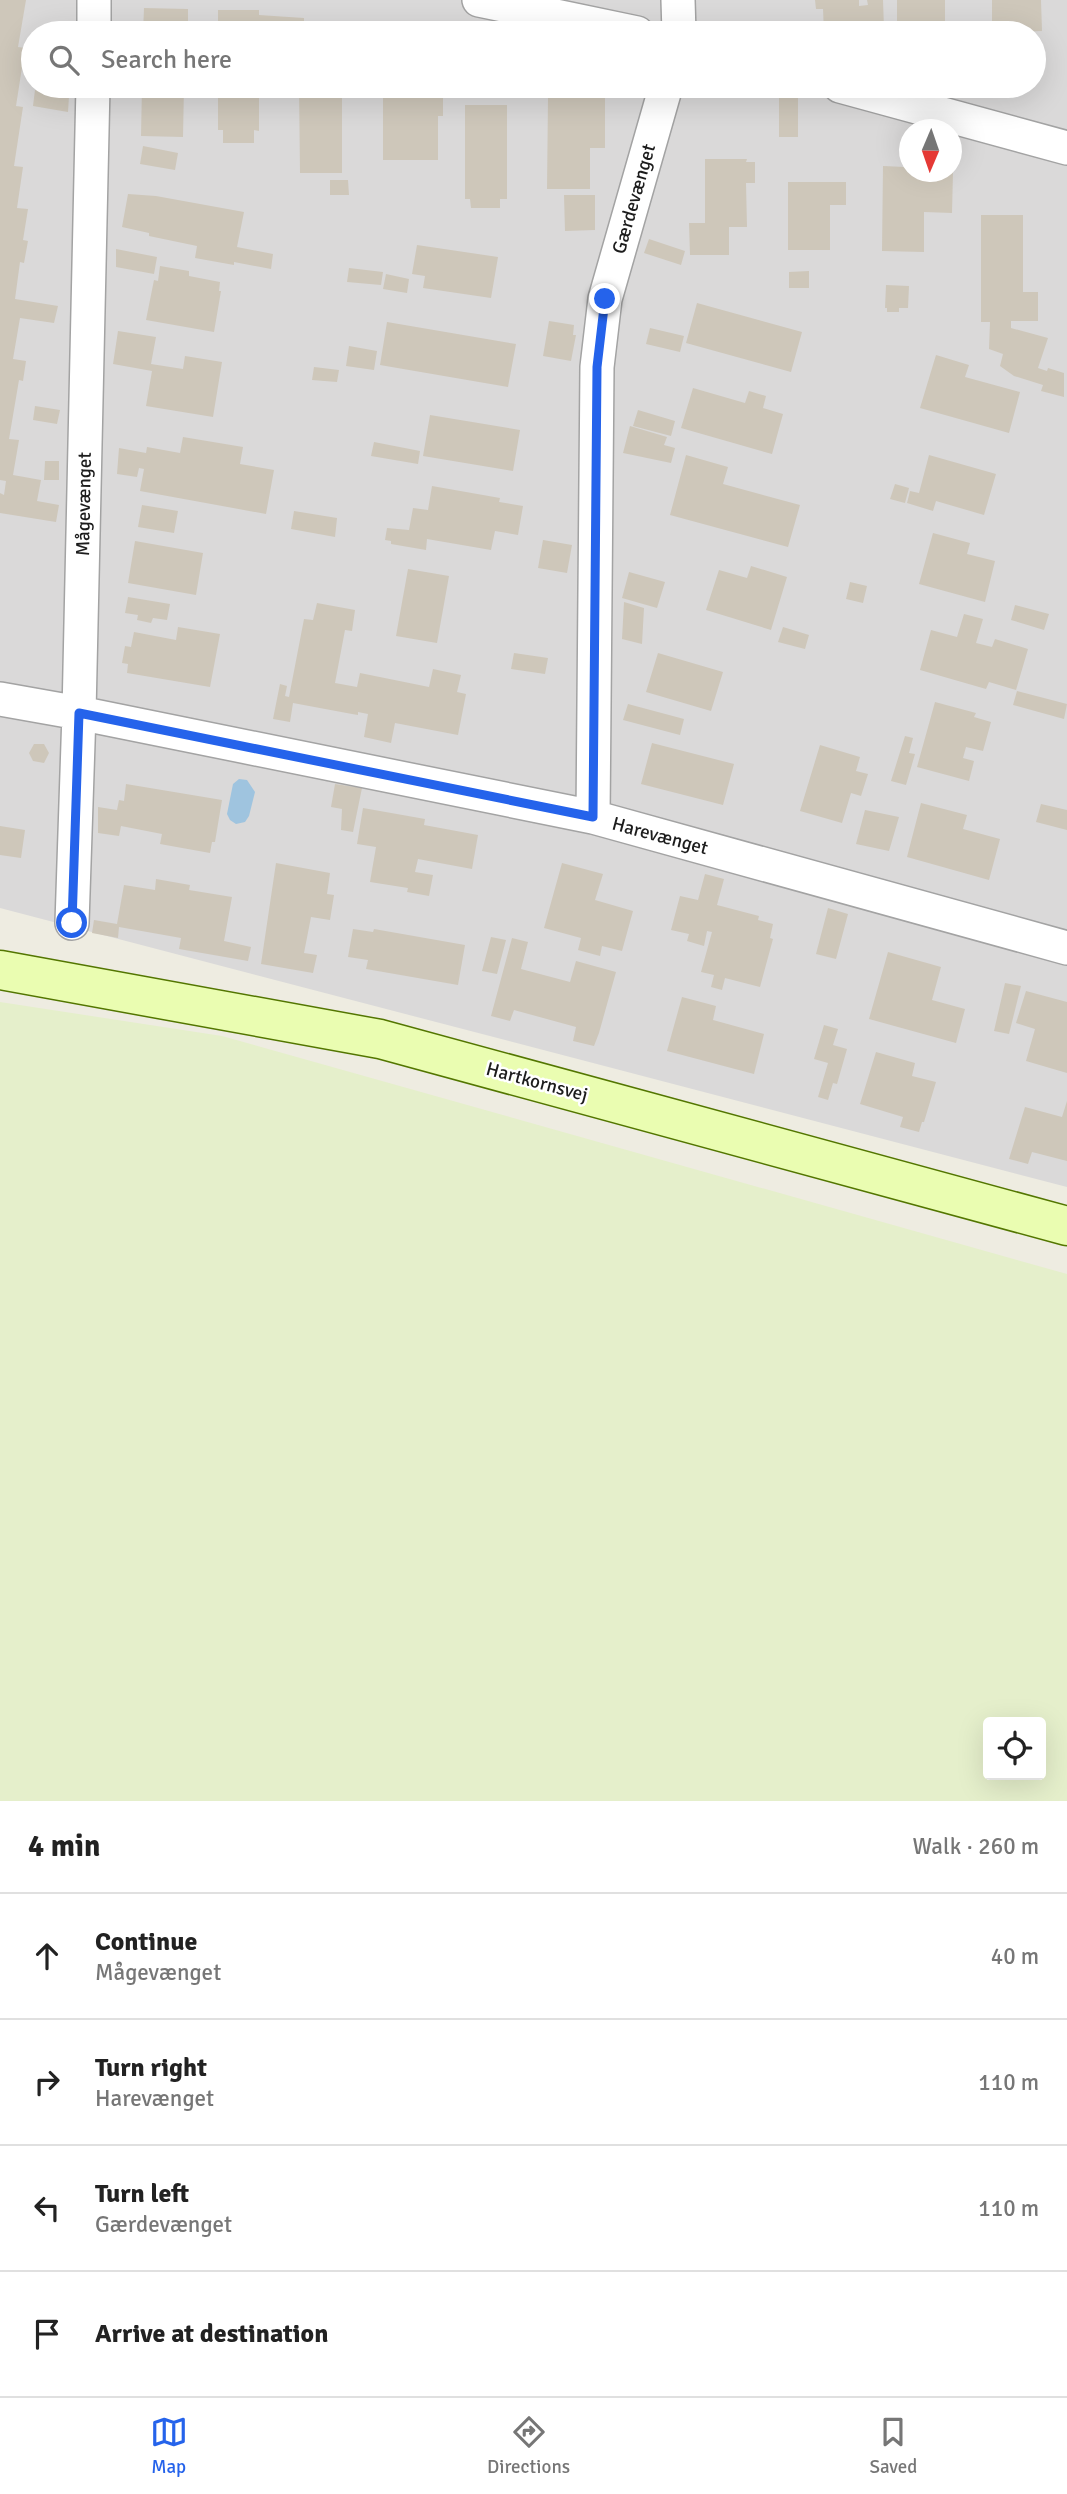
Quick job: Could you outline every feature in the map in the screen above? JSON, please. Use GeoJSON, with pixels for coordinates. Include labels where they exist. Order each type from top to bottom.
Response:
{"type":"FeatureCollection","features":[{"type":"Feature","properties":{"kind":"street"},"geometry":{"type":"LineString","coordinates":[[94,0],[94,21]]}},
{"type":"Feature","properties":{"kind":"street"},"geometry":{"type":"LineString","coordinates":[[479,0],[580,21]]}},
{"type":"Feature","properties":{"kind":"street"},"geometry":{"type":"LineString","coordinates":[[678,0],[679,21]]}},
{"type":"Feature","properties":{"kind":"street","name":"Mågevænget"},"geometry":{"type":"LineString","coordinates":[[72,923],[93,98]]}},
{"type":"Feature","properties":{"kind":"street","name":"Gærdevænget"},"geometry":{"type":"LineString","coordinates":[[593,817],[597,367],[605,299],[663,98]]}},
{"type":"Feature","properties":{"kind":"street"},"geometry":{"type":"LineString","coordinates":[[889,98],[1065,140]]}},
{"type":"Feature","properties":{"kind":"street","name":"Harevænget"},"geometry":{"type":"LineString","coordinates":[[0,699],[593,817],[1067,948]]}},
{"type":"Feature","properties":{"kind":"street","name":"Hartkornsvej"},"geometry":{"type":"LineString","coordinates":[[0,970],[380,1039],[1067,1226]]}},
{"type":"Feature","properties":{"kind":"shaded area"},"geometry":{"type":"Polygon","coordinates":[[[0,0],[1067,0],[1067,1187],[0,908],[0,0]]]}},
{"type":"Feature","properties":{"kind":"green space"},"geometry":{"type":"Polygon","coordinates":[[[0,1002],[222,1036],[1067,1274],[1067,1801],[0,1801],[0,1002]]]}},
{"type":"Feature","properties":{"kind":"water"},"geometry":{"type":"Polygon","coordinates":[[[239,779],[247,780],[255,792],[249,816],[245,822],[236,824],[227,814],[233,784],[239,779]]]}},
{"type":"Feature","properties":{"kind":"building"},"geometry":{"type":"Polygon","coordinates":[[[0,0],[26,0],[18,47],[21,47],[21,74],[16,106],[23,107],[14,166],[23,167],[17,208],[28,209],[23,240],[28,241],[24,263],[20,262],[15,299],[58,306],[54,323],[20,318],[13,359],[26,361],[23,381],[19,380],[9,439],[19,440],[13,475],[41,480],[37,501],[59,505],[56,522],[0,513],[0,493],[4,495],[6,481],[0,480],[0,0]]]}},
{"type":"Feature","properties":{"kind":"building"},"geometry":{"type":"Polygon","coordinates":[[[815,0],[859,0],[859,6],[868,5],[867,0],[883,0],[884,21],[824,21],[823,9],[816,9],[815,0]]]}},
{"type":"Feature","properties":{"kind":"building"},"geometry":{"type":"Polygon","coordinates":[[[897,0],[945,0],[945,21],[897,21],[897,0]]]}},
{"type":"Feature","properties":{"kind":"building"},"geometry":{"type":"Polygon","coordinates":[[[992,0],[1041,0],[1042,21],[992,21],[992,0]]]}},
{"type":"Feature","properties":{"kind":"building"},"geometry":{"type":"Polygon","coordinates":[[[144,8],[188,9],[188,21],[143,21],[144,8]]]}},
{"type":"Feature","properties":{"kind":"building"},"geometry":{"type":"Polygon","coordinates":[[[218,10],[259,10],[259,15],[304,18],[304,21],[218,21],[218,10]]]}},
{"type":"Feature","properties":{"kind":"building"},"geometry":{"type":"Polygon","coordinates":[[[34,98],[69,98],[68,112],[33,106],[34,98]]]}},
{"type":"Feature","properties":{"kind":"building"},"geometry":{"type":"Polygon","coordinates":[[[142,98],[184,98],[183,137],[141,136],[142,98]]]}},
{"type":"Feature","properties":{"kind":"building"},"geometry":{"type":"Polygon","coordinates":[[[218,98],[259,98],[259,131],[254,130],[254,143],[223,143],[223,130],[218,130],[218,98]]]}},
{"type":"Feature","properties":{"kind":"building"},"geometry":{"type":"Polygon","coordinates":[[[299,98],[342,98],[342,173],[300,173],[299,98]]]}},
{"type":"Feature","properties":{"kind":"building"},"geometry":{"type":"Polygon","coordinates":[[[383,98],[443,98],[443,116],[438,116],[438,160],[383,160],[383,98]]]}},
{"type":"Feature","properties":{"kind":"building"},"geometry":{"type":"Polygon","coordinates":[[[548,98],[605,98],[605,148],[590,148],[590,189],[547,189],[548,98]]]}},
{"type":"Feature","properties":{"kind":"building"},"geometry":{"type":"Polygon","coordinates":[[[779,98],[798,98],[798,137],[779,137],[779,98]]]}},
{"type":"Feature","properties":{"kind":"building"},"geometry":{"type":"Polygon","coordinates":[[[465,105],[507,105],[507,199],[500,199],[500,208],[471,208],[470,199],[465,199],[465,105]]]}},
{"type":"Feature","properties":{"kind":"building"},"geometry":{"type":"Polygon","coordinates":[[[143,146],[178,153],[175,170],[140,164],[143,146]]]}},
{"type":"Feature","properties":{"kind":"building"},"geometry":{"type":"Polygon","coordinates":[[[705,159],[747,159],[746,162],[755,162],[755,183],[746,183],[747,227],[729,227],[729,255],[690,255],[689,223],[705,223],[705,159]]]}},
{"type":"Feature","properties":{"kind":"building"},"geometry":{"type":"Polygon","coordinates":[[[883,166],[899,167],[899,182],[953,182],[952,213],[924,212],[924,252],[882,251],[883,166]]]}},
{"type":"Feature","properties":{"kind":"building"},"geometry":{"type":"Polygon","coordinates":[[[330,180],[348,180],[349,195],[330,195],[330,180]]]}},
{"type":"Feature","properties":{"kind":"building"},"geometry":{"type":"Polygon","coordinates":[[[788,182],[846,182],[846,205],[830,205],[830,250],[788,250],[788,182]]]}},
{"type":"Feature","properties":{"kind":"building"},"geometry":{"type":"Polygon","coordinates":[[[128,194],[156,196],[244,212],[237,247],[273,254],[271,269],[195,258],[197,246],[122,227],[128,194]]]}},
{"type":"Feature","properties":{"kind":"building"},"geometry":{"type":"Polygon","coordinates":[[[564,195],[595,195],[595,230],[565,231],[564,195]]]}},
{"type":"Feature","properties":{"kind":"building"},"geometry":{"type":"Polygon","coordinates":[[[981,215],[1023,215],[1023,292],[1038,292],[1038,321],[1011,321],[1011,328],[1048,338],[1038,368],[1064,373],[1064,397],[1041,391],[1043,385],[1014,376],[1000,366],[1003,354],[989,349],[990,322],[981,322],[981,215]]]}},
{"type":"Feature","properties":{"kind":"building"},"geometry":{"type":"Polygon","coordinates":[[[649,239],[685,251],[681,265],[644,253],[649,239]]]}},
{"type":"Feature","properties":{"kind":"building"},"geometry":{"type":"Polygon","coordinates":[[[417,245],[498,257],[491,298],[423,288],[425,276],[412,274],[417,245]]]}},
{"type":"Feature","properties":{"kind":"building"},"geometry":{"type":"Polygon","coordinates":[[[116,249],[157,257],[154,274],[116,267],[116,249]]]}},
{"type":"Feature","properties":{"kind":"building"},"geometry":{"type":"Polygon","coordinates":[[[160,266],[189,271],[189,276],[220,282],[214,332],[146,320],[154,280],[158,281],[160,266]]]}},
{"type":"Feature","properties":{"kind":"building"},"geometry":{"type":"Polygon","coordinates":[[[349,268],[383,272],[381,285],[347,282],[349,268]]]}},
{"type":"Feature","properties":{"kind":"building"},"geometry":{"type":"Polygon","coordinates":[[[809,271],[809,288],[789,288],[789,272],[809,271]]]}},
{"type":"Feature","properties":{"kind":"building"},"geometry":{"type":"Polygon","coordinates":[[[386,274],[409,279],[407,293],[383,289],[386,274]]]}},
{"type":"Feature","properties":{"kind":"building"},"geometry":{"type":"Polygon","coordinates":[[[886,285],[909,286],[908,308],[899,308],[899,312],[887,312],[886,285]]]}},
{"type":"Feature","properties":{"kind":"building"},"geometry":{"type":"Polygon","coordinates":[[[697,303],[802,332],[791,372],[686,343],[697,303]]]}},
{"type":"Feature","properties":{"kind":"building"},"geometry":{"type":"Polygon","coordinates":[[[549,321],[574,325],[573,335],[576,335],[571,361],[543,356],[549,321]]]}},
{"type":"Feature","properties":{"kind":"building"},"geometry":{"type":"Polygon","coordinates":[[[387,322],[516,344],[508,387],[380,365],[387,322]]]}},
{"type":"Feature","properties":{"kind":"building"},"geometry":{"type":"Polygon","coordinates":[[[650,328],[684,336],[680,352],[646,344],[650,328]]]}},
{"type":"Feature","properties":{"kind":"building"},"geometry":{"type":"Polygon","coordinates":[[[118,331],[156,337],[151,364],[183,369],[185,356],[222,362],[213,417],[146,406],[152,371],[113,364],[118,331]]]}},
{"type":"Feature","properties":{"kind":"building"},"geometry":{"type":"Polygon","coordinates":[[[349,346],[377,351],[374,370],[346,366],[349,346]]]}},
{"type":"Feature","properties":{"kind":"building"},"geometry":{"type":"Polygon","coordinates":[[[936,355],[969,365],[965,377],[1020,392],[1009,433],[920,408],[936,355]]]}},
{"type":"Feature","properties":{"kind":"building"},"geometry":{"type":"Polygon","coordinates":[[[314,367],[339,370],[337,382],[312,380],[314,367]]]}},
{"type":"Feature","properties":{"kind":"building"},"geometry":{"type":"Polygon","coordinates":[[[693,388],[745,403],[749,391],[766,396],[763,408],[783,414],[772,454],[681,428],[693,388]]]}},
{"type":"Feature","properties":{"kind":"building"},"geometry":{"type":"Polygon","coordinates":[[[35,406],[60,410],[57,424],[33,420],[35,406]]]}},
{"type":"Feature","properties":{"kind":"building"},"geometry":{"type":"Polygon","coordinates":[[[638,410],[675,421],[671,436],[633,426],[638,410]]]}},
{"type":"Feature","properties":{"kind":"building"},"geometry":{"type":"Polygon","coordinates":[[[430,415],[520,430],[513,471],[423,456],[430,415]]]}},
{"type":"Feature","properties":{"kind":"building"},"geometry":{"type":"Polygon","coordinates":[[[630,426],[667,437],[664,445],[675,448],[671,463],[623,453],[630,426]]]}},
{"type":"Feature","properties":{"kind":"building"},"geometry":{"type":"Polygon","coordinates":[[[183,437],[243,447],[240,464],[274,470],[266,514],[140,491],[144,469],[139,468],[137,477],[117,474],[119,448],[146,453],[147,447],[180,453],[183,437]]]}},
{"type":"Feature","properties":{"kind":"building"},"geometry":{"type":"Polygon","coordinates":[[[374,442],[420,451],[418,464],[371,456],[374,442]]]}},
{"type":"Feature","properties":{"kind":"building"},"geometry":{"type":"Polygon","coordinates":[[[686,455],[728,467],[723,484],[800,505],[788,547],[670,515],[686,455]]]}},
{"type":"Feature","properties":{"kind":"building"},"geometry":{"type":"Polygon","coordinates":[[[929,455],[996,474],[984,515],[936,501],[933,511],[907,503],[910,491],[919,493],[929,455]]]}},
{"type":"Feature","properties":{"kind":"building"},"geometry":{"type":"Polygon","coordinates":[[[45,461],[59,461],[59,480],[44,480],[45,461]]]}},
{"type":"Feature","properties":{"kind":"building"},"geometry":{"type":"Polygon","coordinates":[[[895,484],[909,488],[905,503],[890,499],[895,484]]]}},
{"type":"Feature","properties":{"kind":"building"},"geometry":{"type":"Polygon","coordinates":[[[432,486],[500,498],[499,502],[523,506],[518,535],[495,531],[491,550],[427,539],[426,550],[391,544],[391,541],[385,540],[387,528],[409,530],[413,508],[428,510],[432,486]]]}},
{"type":"Feature","properties":{"kind":"building"},"geometry":{"type":"Polygon","coordinates":[[[142,505],[178,511],[174,533],[138,527],[142,505]]]}},
{"type":"Feature","properties":{"kind":"building"},"geometry":{"type":"Polygon","coordinates":[[[294,511],[337,518],[335,537],[291,529],[294,511]]]}},
{"type":"Feature","properties":{"kind":"building"},"geometry":{"type":"Polygon","coordinates":[[[933,533],[970,543],[967,554],[995,561],[985,602],[919,584],[933,533]]]}},
{"type":"Feature","properties":{"kind":"building"},"geometry":{"type":"Polygon","coordinates":[[[543,540],[572,545],[567,573],[538,568],[543,540]]]}},
{"type":"Feature","properties":{"kind":"building"},"geometry":{"type":"Polygon","coordinates":[[[135,541],[203,553],[196,595],[128,583],[135,541]]]}},
{"type":"Feature","properties":{"kind":"building"},"geometry":{"type":"Polygon","coordinates":[[[751,566],[787,577],[771,630],[706,610],[719,570],[747,578],[751,566]]]}},
{"type":"Feature","properties":{"kind":"building"},"geometry":{"type":"Polygon","coordinates":[[[408,569],[449,576],[437,643],[396,636],[408,569]]]}},
{"type":"Feature","properties":{"kind":"building"},"geometry":{"type":"Polygon","coordinates":[[[629,572],[665,582],[657,608],[622,598],[629,572]]]}},
{"type":"Feature","properties":{"kind":"building"},"geometry":{"type":"Polygon","coordinates":[[[850,582],[867,586],[863,603],[846,599],[850,582]]]}},
{"type":"Feature","properties":{"kind":"building"},"geometry":{"type":"Polygon","coordinates":[[[128,597],[170,604],[167,620],[153,618],[151,623],[137,620],[138,615],[125,613],[128,597]]]}},
{"type":"Feature","properties":{"kind":"building"},"geometry":{"type":"Polygon","coordinates":[[[624,602],[644,608],[642,644],[622,639],[624,602]]]}},
{"type":"Feature","properties":{"kind":"building"},"geometry":{"type":"Polygon","coordinates":[[[317,603],[355,610],[352,631],[345,630],[335,683],[357,687],[360,673],[429,687],[433,669],[461,675],[457,692],[466,694],[458,735],[395,723],[391,743],[364,737],[368,714],[358,712],[358,715],[293,703],[290,722],[273,719],[280,684],[287,686],[285,696],[289,697],[304,619],[313,620],[317,603]]]}},
{"type":"Feature","properties":{"kind":"building"},"geometry":{"type":"Polygon","coordinates":[[[1015,605],[1049,614],[1044,630],[1011,620],[1015,605]]]}},
{"type":"Feature","properties":{"kind":"building"},"geometry":{"type":"Polygon","coordinates":[[[964,614],[983,619],[976,643],[992,647],[995,639],[1028,649],[1016,690],[989,682],[986,689],[920,670],[931,630],[957,637],[964,614]]]}},
{"type":"Feature","properties":{"kind":"building"},"geometry":{"type":"Polygon","coordinates":[[[178,627],[220,634],[210,687],[127,673],[128,664],[122,663],[125,646],[131,647],[134,632],[176,640],[178,627]]]}},
{"type":"Feature","properties":{"kind":"building"},"geometry":{"type":"Polygon","coordinates":[[[783,627],[809,635],[805,649],[778,642],[783,627]]]}},
{"type":"Feature","properties":{"kind":"building"},"geometry":{"type":"Polygon","coordinates":[[[514,653],[548,658],[545,674],[511,669],[514,653]]]}},
{"type":"Feature","properties":{"kind":"building"},"geometry":{"type":"Polygon","coordinates":[[[658,653],[723,672],[711,711],[646,692],[658,653]]]}},
{"type":"Feature","properties":{"kind":"building"},"geometry":{"type":"Polygon","coordinates":[[[1017,691],[1067,704],[1064,719],[1013,705],[1017,691]]]}},
{"type":"Feature","properties":{"kind":"building"},"geometry":{"type":"Polygon","coordinates":[[[935,702],[976,713],[974,717],[991,722],[983,751],[966,747],[963,758],[974,761],[969,781],[917,767],[935,702]]]}},
{"type":"Feature","properties":{"kind":"building"},"geometry":{"type":"Polygon","coordinates":[[[628,704],[684,719],[680,735],[623,720],[628,704]]]}},
{"type":"Feature","properties":{"kind":"building"},"geometry":{"type":"Polygon","coordinates":[[[905,736],[913,738],[909,753],[915,754],[906,785],[891,781],[905,736]]]}},
{"type":"Feature","properties":{"kind":"building"},"geometry":{"type":"Polygon","coordinates":[[[652,743],[734,764],[723,805],[641,784],[652,743]]]}},
{"type":"Feature","properties":{"kind":"building"},"geometry":{"type":"Polygon","coordinates":[[[34,744],[44,744],[49,753],[44,763],[33,761],[29,753],[34,744]]]}},
{"type":"Feature","properties":{"kind":"building"},"geometry":{"type":"Polygon","coordinates":[[[820,745],[860,757],[856,771],[868,774],[861,796],[851,793],[842,823],[800,811],[820,745]]]}},
{"type":"Feature","properties":{"kind":"building"},"geometry":{"type":"Polygon","coordinates":[[[126,784],[222,800],[215,842],[212,842],[210,853],[160,844],[162,834],[121,826],[119,836],[98,833],[98,807],[117,810],[119,800],[124,801],[126,784]]]}},
{"type":"Feature","properties":{"kind":"building"},"geometry":{"type":"Polygon","coordinates":[[[335,784],[362,788],[353,832],[341,830],[342,809],[331,807],[335,784]]]}},
{"type":"Feature","properties":{"kind":"building"},"geometry":{"type":"Polygon","coordinates":[[[921,803],[967,815],[963,829],[1000,839],[989,880],[907,857],[921,803]]]}},
{"type":"Feature","properties":{"kind":"building"},"geometry":{"type":"Polygon","coordinates":[[[1041,804],[1067,810],[1067,830],[1036,822],[1041,804]]]}},
{"type":"Feature","properties":{"kind":"building"},"geometry":{"type":"Polygon","coordinates":[[[363,808],[425,819],[424,825],[478,835],[472,869],[418,859],[415,872],[433,875],[429,896],[407,892],[408,888],[370,882],[376,847],[357,844],[363,808]]]}},
{"type":"Feature","properties":{"kind":"building"},"geometry":{"type":"Polygon","coordinates":[[[865,810],[899,817],[889,851],[856,844],[865,810]]]}},
{"type":"Feature","properties":{"kind":"building"},"geometry":{"type":"Polygon","coordinates":[[[0,826],[25,830],[21,858],[0,855],[0,826]]]}},
{"type":"Feature","properties":{"kind":"building"},"geometry":{"type":"Polygon","coordinates":[[[276,863],[330,873],[327,894],[334,895],[330,920],[311,917],[304,953],[317,955],[313,973],[261,964],[276,863]]]}},
{"type":"Feature","properties":{"kind":"building"},"geometry":{"type":"Polygon","coordinates":[[[562,863],[603,874],[595,900],[633,911],[622,951],[602,946],[600,956],[578,950],[581,938],[544,928],[562,863]]]}},
{"type":"Feature","properties":{"kind":"building"},"geometry":{"type":"Polygon","coordinates":[[[705,874],[724,879],[717,905],[759,916],[758,920],[773,924],[770,938],[773,939],[760,987],[725,978],[722,990],[711,987],[714,975],[701,972],[712,932],[707,931],[704,946],[687,941],[689,934],[671,930],[680,896],[698,900],[705,874]]]}},
{"type":"Feature","properties":{"kind":"building"},"geometry":{"type":"Polygon","coordinates":[[[156,879],[190,885],[189,890],[232,897],[224,941],[251,947],[248,961],[179,949],[181,938],[119,927],[118,938],[92,933],[94,920],[117,924],[124,885],[155,890],[156,879]]]}},
{"type":"Feature","properties":{"kind":"building"},"geometry":{"type":"Polygon","coordinates":[[[828,908],[848,914],[836,959],[816,954],[828,908]]]}},
{"type":"Feature","properties":{"kind":"building"},"geometry":{"type":"Polygon","coordinates":[[[353,929],[373,932],[374,929],[465,945],[458,985],[366,969],[368,960],[348,957],[353,929]]]}},
{"type":"Feature","properties":{"kind":"building"},"geometry":{"type":"Polygon","coordinates":[[[491,937],[506,940],[497,974],[482,971],[491,937]]]}},
{"type":"Feature","properties":{"kind":"building"},"geometry":{"type":"Polygon","coordinates":[[[512,938],[528,942],[521,969],[570,982],[576,961],[616,972],[594,1046],[573,1041],[576,1027],[514,1010],[510,1021],[491,1016],[512,938]]]}},
{"type":"Feature","properties":{"kind":"building"},"geometry":{"type":"Polygon","coordinates":[[[888,952],[941,967],[932,1000],[965,1009],[956,1043],[869,1019],[888,952]]]}},
{"type":"Feature","properties":{"kind":"building"},"geometry":{"type":"Polygon","coordinates":[[[1005,983],[1021,986],[1009,1034],[994,1031],[1005,983]]]}},
{"type":"Feature","properties":{"kind":"building"},"geometry":{"type":"Polygon","coordinates":[[[1026,991],[1067,1002],[1067,1073],[1026,1061],[1035,1029],[1016,1023],[1026,991]]]}},
{"type":"Feature","properties":{"kind":"building"},"geometry":{"type":"Polygon","coordinates":[[[682,997],[716,1006],[713,1020],[764,1034],[754,1074],[667,1051],[682,997]]]}},
{"type":"Feature","properties":{"kind":"building"},"geometry":{"type":"Polygon","coordinates":[[[824,1025],[838,1029],[833,1045],[847,1049],[837,1084],[833,1083],[828,1100],[818,1097],[828,1063],[814,1059],[824,1025]]]}},
{"type":"Feature","properties":{"kind":"building"},"geometry":{"type":"Polygon","coordinates":[[[876,1052],[915,1063],[912,1076],[936,1082],[919,1132],[900,1127],[903,1117],[860,1104],[876,1052]]]}},
{"type":"Feature","properties":{"kind":"building"},"geometry":{"type":"Polygon","coordinates":[[[1067,1101],[1067,1161],[1032,1152],[1028,1164],[1009,1159],[1025,1107],[1062,1117],[1067,1101]]]}},
{"type":"Feature","properties":{"kind":"route"},"geometry":{"type":"LineString","coordinates":[[72,923],[79,713],[593,817],[597,367],[605,299]]}}]}
